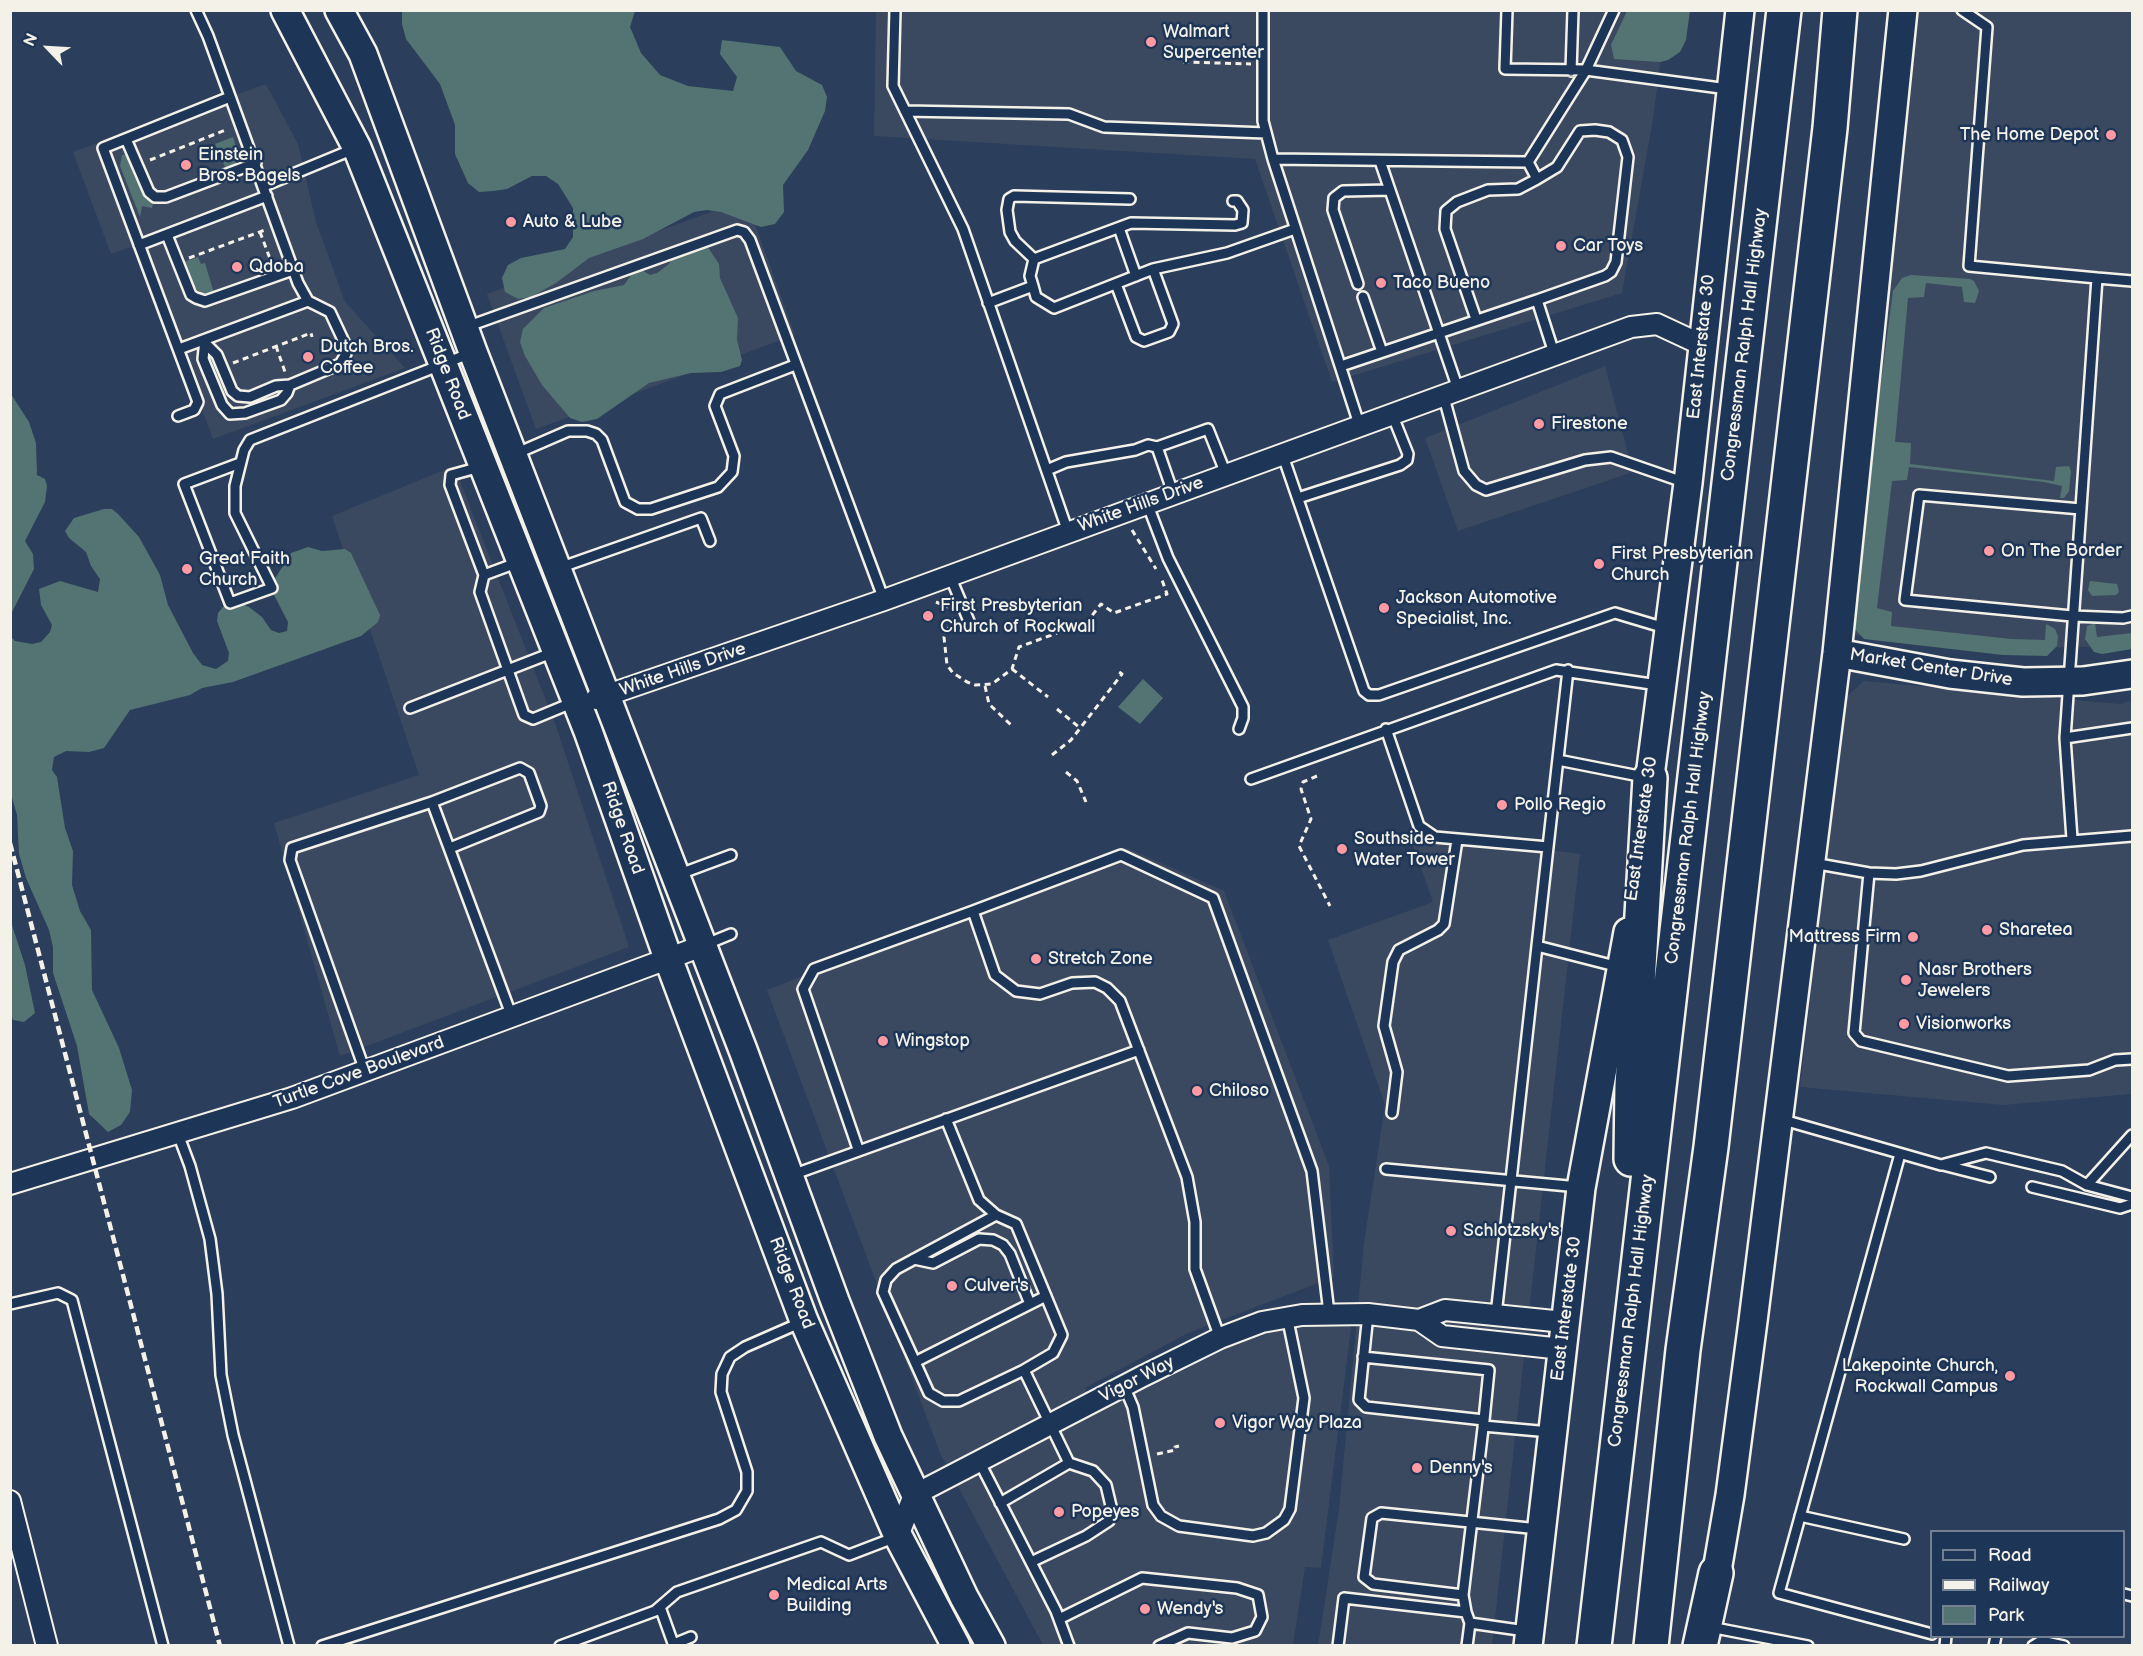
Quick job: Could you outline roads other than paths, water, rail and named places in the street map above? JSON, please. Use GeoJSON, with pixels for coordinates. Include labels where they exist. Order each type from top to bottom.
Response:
{"type":"FeatureCollection","features":[{"type":"Feature","properties":{"kind":"highway","name":"Congressman Ralph Hall Highway"},"geometry":{"type":"LineString","coordinates":[[1594,1646],[1784,10]]}},
{"type":"Feature","properties":{"kind":"highway"},"geometry":{"type":"LineString","coordinates":[[1651,1646],[1683,1350],[1711,1147],[1828,140],[1840,10]]}},
{"type":"Feature","properties":{"kind":"highway"},"geometry":{"type":"LineString","coordinates":[[1629,1338],[1632,1086],[1650,778]]}},
{"type":"Feature","properties":{"kind":"highway"},"geometry":{"type":"LineString","coordinates":[[1705,1639],[1716,1573]]}},
{"type":"Feature","properties":{"kind":"main road"},"geometry":{"type":"LineString","coordinates":[[285,10],[320,46],[366,130],[378,138],[396,142]]}},
{"type":"Feature","properties":{"kind":"main road","name":"Ridge Road"},"geometry":{"type":"LineString","coordinates":[[285,10],[357,148],[439,351],[576,702],[668,958],[804,1321],[898,1536],[956,1646]]}},
{"type":"Feature","properties":{"kind":"main road","name":"Ridge Road"},"geometry":{"type":"LineString","coordinates":[[339,10],[363,54],[469,340],[790,1176],[835,1301],[914,1495],[991,1646]]}},
{"type":"Feature","properties":{"kind":"main road","name":"East Interstate 30"},"geometry":{"type":"LineString","coordinates":[[1529,1639],[1581,1188],[1622,968],[1663,686],[1688,483],[1740,10]]}},
{"type":"Feature","properties":{"kind":"main road"},"geometry":{"type":"LineString","coordinates":[[1716,1573],[1731,1483],[1837,653],[1903,10]]}},
{"type":"Feature","properties":{"kind":"main road","name":"Market Center Drive"},"geometry":{"type":"LineString","coordinates":[[1837,653],[1950,674],[2023,682],[2070,681],[2133,674]]}},
{"type":"Feature","properties":{"kind":"street","name":"White Hills Drive"},"geometry":{"type":"LineString","coordinates":[[576,702],[606,697],[884,600],[1554,353],[1645,324],[1658,324],[1702,345]]}},
{"type":"Feature","properties":{"kind":"street"},"geometry":{"type":"LineString","coordinates":[[439,351],[469,340]]}},
{"type":"Feature","properties":{"kind":"street","name":"Turtle Cove Boulevard"},"geometry":{"type":"LineString","coordinates":[[10,1184],[292,1098],[702,946]]}},
{"type":"Feature","properties":{"kind":"street","name":"Vigor Way"},"geometry":{"type":"LineString","coordinates":[[914,1495],[1124,1386],[1221,1338],[1262,1322],[1287,1316],[1329,1313],[1368,1314],[1419,1320],[1445,1310],[1564,1322]]}},
{"type":"Feature","properties":{"kind":"street","name":"Vigor Way"},"geometry":{"type":"LineString","coordinates":[[1419,1320],[1442,1336],[1562,1349]]}},
{"type":"Feature","properties":{"kind":"street"},"geometry":{"type":"LineString","coordinates":[[898,1536],[914,1495]]}},
{"type":"Feature","properties":{"kind":"street"},"geometry":{"type":"LineString","coordinates":[[10,1501],[47,1646]]}},
{"type":"Feature","properties":{"kind":"lane"},"geometry":{"type":"LineString","coordinates":[[196,10],[256,163],[293,270],[308,301],[330,312],[345,344],[346,354],[340,364],[250,397],[238,396],[232,391],[217,355],[205,342]]}},
{"type":"Feature","properties":{"kind":"lane"},"geometry":{"type":"LineString","coordinates":[[895,10],[892,86],[963,229],[1068,532]]}},
{"type":"Feature","properties":{"kind":"lane"},"geometry":{"type":"LineString","coordinates":[[1263,10],[1262,76],[1266,133],[1359,424]]}},
{"type":"Feature","properties":{"kind":"lane"},"geometry":{"type":"LineString","coordinates":[[1507,10],[1506,69],[1586,70],[1731,90]]}},
{"type":"Feature","properties":{"kind":"lane"},"geometry":{"type":"LineString","coordinates":[[1571,71],[1573,10]]}},
{"type":"Feature","properties":{"kind":"lane"},"geometry":{"type":"LineString","coordinates":[[1528,162],[1586,70],[1614,10]]}},
{"type":"Feature","properties":{"kind":"lane"},"geometry":{"type":"LineString","coordinates":[[1962,10],[1987,27],[1969,266],[2133,281]]}},
{"type":"Feature","properties":{"kind":"lane"},"geometry":{"type":"LineString","coordinates":[[178,416],[194,410],[198,402],[103,148],[230,97]]}},
{"type":"Feature","properties":{"kind":"lane"},"geometry":{"type":"LineString","coordinates":[[905,111],[1069,114],[1104,127],[1266,133]]}},
{"type":"Feature","properties":{"kind":"lane"},"geometry":{"type":"LineString","coordinates":[[1341,366],[1439,332],[1476,320],[1536,300],[1605,276],[1611,272],[1616,262],[1628,157],[1622,140],[1609,132],[1580,131],[1557,167],[1537,179],[1518,189],[1488,190],[1458,202],[1446,211],[1445,229],[1476,320]]}},
{"type":"Feature","properties":{"kind":"lane"},"geometry":{"type":"LineString","coordinates":[[126,139],[149,192],[155,196],[166,197],[256,163]]}},
{"type":"Feature","properties":{"kind":"lane"},"geometry":{"type":"LineString","coordinates":[[264,186],[357,148]]}},
{"type":"Feature","properties":{"kind":"lane"},"geometry":{"type":"LineString","coordinates":[[1273,159],[1528,162]]}},
{"type":"Feature","properties":{"kind":"lane"},"geometry":{"type":"LineString","coordinates":[[1380,161],[1439,332],[1464,471],[1486,490],[1585,460],[1611,457],[1688,483]]}},
{"type":"Feature","properties":{"kind":"lane"},"geometry":{"type":"LineString","coordinates":[[1528,162],[1537,179]]}},
{"type":"Feature","properties":{"kind":"lane"},"geometry":{"type":"LineString","coordinates":[[1358,284],[1332,210],[1334,198],[1343,191],[1390,190]]}},
{"type":"Feature","properties":{"kind":"lane"},"geometry":{"type":"LineString","coordinates":[[139,245],[267,196]]}},
{"type":"Feature","properties":{"kind":"lane"},"geometry":{"type":"LineString","coordinates":[[1034,259],[1015,241],[1010,232],[1007,210],[1009,199],[1014,196],[1130,199]]}},
{"type":"Feature","properties":{"kind":"lane"},"geometry":{"type":"LineString","coordinates":[[1034,259],[1131,223],[1235,225],[1242,223],[1243,210],[1237,201],[1233,201]]}},
{"type":"Feature","properties":{"kind":"lane"},"geometry":{"type":"LineString","coordinates":[[1119,228],[1136,276]]}},
{"type":"Feature","properties":{"kind":"lane"},"geometry":{"type":"LineString","coordinates":[[1034,259],[1029,276],[1036,297],[1054,308],[1153,269],[1227,253],[1295,229]]}},
{"type":"Feature","properties":{"kind":"lane"},"geometry":{"type":"LineString","coordinates":[[469,340],[737,230],[744,232],[750,240],[884,600]]}},
{"type":"Feature","properties":{"kind":"lane"},"geometry":{"type":"LineString","coordinates":[[167,235],[191,295],[205,301],[293,270]]}},
{"type":"Feature","properties":{"kind":"lane"},"geometry":{"type":"LineString","coordinates":[[1116,284],[1136,337],[1144,341],[1169,332],[1173,324],[1153,269]]}},
{"type":"Feature","properties":{"kind":"lane"},"geometry":{"type":"LineString","coordinates":[[2072,839],[2065,738],[2097,278]]}},
{"type":"Feature","properties":{"kind":"lane"},"geometry":{"type":"LineString","coordinates":[[988,303],[1033,286]]}},
{"type":"Feature","properties":{"kind":"lane"},"geometry":{"type":"LineString","coordinates":[[1363,297],[1382,352]]}},
{"type":"Feature","properties":{"kind":"lane"},"geometry":{"type":"LineString","coordinates":[[1536,300],[1554,353]]}},
{"type":"Feature","properties":{"kind":"lane"},"geometry":{"type":"LineString","coordinates":[[179,349],[205,342],[308,301]]}},
{"type":"Feature","properties":{"kind":"lane"},"geometry":{"type":"LineString","coordinates":[[205,342],[203,359],[222,405],[230,414],[245,413],[281,400],[287,393],[289,383]]}},
{"type":"Feature","properties":{"kind":"lane"},"geometry":{"type":"LineString","coordinates":[[240,463],[184,484],[230,603],[272,588],[235,513],[235,486],[240,463],[250,440],[439,351]]}},
{"type":"Feature","properties":{"kind":"lane"},"geometry":{"type":"LineString","coordinates":[[513,455],[568,431],[587,430],[602,440],[625,502],[638,509],[651,509],[718,487],[732,472],[734,456],[715,406],[720,394],[795,365]]}},
{"type":"Feature","properties":{"kind":"lane"},"geometry":{"type":"LineString","coordinates":[[1298,498],[1400,465],[1407,460],[1408,454],[1392,413]]}},
{"type":"Feature","properties":{"kind":"lane"},"geometry":{"type":"LineString","coordinates":[[1047,470],[1066,462],[1135,450],[1148,445],[1157,447],[1208,429],[1226,474]]}},
{"type":"Feature","properties":{"kind":"lane"},"geometry":{"type":"LineString","coordinates":[[1157,447],[1173,493]]}},
{"type":"Feature","properties":{"kind":"lane"},"geometry":{"type":"LineString","coordinates":[[1282,453],[1364,691],[1369,695],[1379,695],[1615,613],[1669,629]]}},
{"type":"Feature","properties":{"kind":"lane"},"geometry":{"type":"LineString","coordinates":[[483,466],[451,475],[449,480],[484,574],[480,592],[524,715],[529,719],[576,702]]}},
{"type":"Feature","properties":{"kind":"lane"},"geometry":{"type":"LineString","coordinates":[[2081,509],[1919,495],[1905,600],[2072,616],[2123,618],[2133,616]]}},
{"type":"Feature","properties":{"kind":"lane"},"geometry":{"type":"LineString","coordinates":[[1147,503],[1168,558],[1243,707],[1243,718],[1239,729]]}},
{"type":"Feature","properties":{"kind":"lane"},"geometry":{"type":"LineString","coordinates":[[557,569],[701,518],[710,541]]}},
{"type":"Feature","properties":{"kind":"lane"},"geometry":{"type":"LineString","coordinates":[[484,574],[521,561]]}},
{"type":"Feature","properties":{"kind":"lane"},"geometry":{"type":"LineString","coordinates":[[950,576],[971,626]]}},
{"type":"Feature","properties":{"kind":"lane"},"geometry":{"type":"LineString","coordinates":[[410,708],[556,651]]}},
{"type":"Feature","properties":{"kind":"lane"},"geometry":{"type":"LineString","coordinates":[[1251,779],[1556,670],[1663,686]]}},
{"type":"Feature","properties":{"kind":"lane"},"geometry":{"type":"LineString","coordinates":[[1497,1315],[1568,670]]}},
{"type":"Feature","properties":{"kind":"lane"},"geometry":{"type":"LineString","coordinates":[[2065,738],[2133,728]]}},
{"type":"Feature","properties":{"kind":"lane"},"geometry":{"type":"LineString","coordinates":[[1386,729],[1419,826],[1435,837],[1548,847]]}},
{"type":"Feature","properties":{"kind":"lane"},"geometry":{"type":"LineString","coordinates":[[1558,760],[1650,778]]}},
{"type":"Feature","properties":{"kind":"lane"},"geometry":{"type":"LineString","coordinates":[[365,1071],[290,853],[292,848],[432,802],[520,768],[529,773],[541,806],[539,813],[450,848]]}},
{"type":"Feature","properties":{"kind":"lane"},"geometry":{"type":"LineString","coordinates":[[432,802],[512,1017]]}},
{"type":"Feature","properties":{"kind":"lane"},"geometry":{"type":"LineString","coordinates":[[1811,862],[1869,873],[1896,874],[2023,845],[2072,839],[2133,836]]}},
{"type":"Feature","properties":{"kind":"lane"},"geometry":{"type":"LineString","coordinates":[[1392,1113],[1397,1072],[1384,1026],[1393,962],[1399,950],[1438,930],[1444,924],[1457,840]]}},
{"type":"Feature","properties":{"kind":"lane"},"geometry":{"type":"LineString","coordinates":[[675,876],[731,855]]}},
{"type":"Feature","properties":{"kind":"lane"},"geometry":{"type":"LineString","coordinates":[[858,1149],[802,989],[814,969],[1121,855],[1213,898],[1312,1171],[1329,1313]]}},
{"type":"Feature","properties":{"kind":"lane"},"geometry":{"type":"LineString","coordinates":[[1869,873],[1854,1032],[1861,1041],[2008,1076],[2089,1070],[2115,1060],[2133,1059]]}},
{"type":"Feature","properties":{"kind":"lane"},"geometry":{"type":"LineString","coordinates":[[973,910],[995,975],[1016,991],[1040,994],[1072,983],[1095,982],[1107,988],[1120,1001],[1187,1177],[1195,1222],[1195,1269],[1221,1338]]}},
{"type":"Feature","properties":{"kind":"lane"},"geometry":{"type":"LineString","coordinates":[[702,946],[731,934]]}},
{"type":"Feature","properties":{"kind":"lane"},"geometry":{"type":"LineString","coordinates":[[1537,946],[1622,968]]}},
{"type":"Feature","properties":{"kind":"lane"},"geometry":{"type":"LineString","coordinates":[[790,1176],[858,1149],[1139,1050]]}},
{"type":"Feature","properties":{"kind":"lane"},"geometry":{"type":"LineString","coordinates":[[1778,1118],[1900,1154],[1990,1177]]}},
{"type":"Feature","properties":{"kind":"lane"},"geometry":{"type":"LineString","coordinates":[[946,1119],[979,1200],[996,1215],[1016,1224],[1062,1335],[1053,1353],[1024,1370],[960,1401],[943,1401],[929,1393],[884,1292],[886,1280],[896,1269],[996,1215]]}},
{"type":"Feature","properties":{"kind":"lane"},"geometry":{"type":"LineString","coordinates":[[177,1134],[190,1166],[210,1239],[217,1294],[221,1375],[233,1435],[289,1646]]}},
{"type":"Feature","properties":{"kind":"lane"},"geometry":{"type":"LineString","coordinates":[[2087,1185],[2133,1135]]}},
{"type":"Feature","properties":{"kind":"lane"},"geometry":{"type":"LineString","coordinates":[[1941,1165],[1986,1153],[2062,1171],[2087,1185],[2133,1197]]}},
{"type":"Feature","properties":{"kind":"lane"},"geometry":{"type":"LineString","coordinates":[[1900,1154],[1779,1593],[1930,1633]]}},
{"type":"Feature","properties":{"kind":"lane"},"geometry":{"type":"LineString","coordinates":[[1386,1169],[1581,1188]]}},
{"type":"Feature","properties":{"kind":"lane"},"geometry":{"type":"LineString","coordinates":[[2032,1187],[2120,1208],[2133,1203]]}},
{"type":"Feature","properties":{"kind":"lane"},"geometry":{"type":"LineString","coordinates":[[914,1259],[933,1263],[979,1239],[993,1240],[1003,1245],[1010,1254],[1030,1304]]}},
{"type":"Feature","properties":{"kind":"lane"},"geometry":{"type":"LineString","coordinates":[[10,1304],[58,1293],[72,1300],[164,1646]]}},
{"type":"Feature","properties":{"kind":"lane"},"geometry":{"type":"LineString","coordinates":[[915,1362],[1046,1296]]}},
{"type":"Feature","properties":{"kind":"lane"},"geometry":{"type":"LineString","coordinates":[[1368,1314],[1359,1400],[1366,1407],[1553,1432]]}},
{"type":"Feature","properties":{"kind":"lane"},"geometry":{"type":"LineString","coordinates":[[1124,1386],[1133,1407],[1153,1505],[1161,1515],[1179,1526],[1252,1536],[1266,1533],[1284,1520],[1290,1509],[1304,1398],[1287,1316]]}},
{"type":"Feature","properties":{"kind":"lane"},"geometry":{"type":"LineString","coordinates":[[322,1646],[719,1519],[736,1510],[747,1491],[747,1472],[721,1392],[722,1374],[729,1357],[745,1347],[804,1321]]}},
{"type":"Feature","properties":{"kind":"lane"},"geometry":{"type":"LineString","coordinates":[[1363,1357],[1489,1370],[1463,1595],[1470,1623],[1467,1646]]}},
{"type":"Feature","properties":{"kind":"lane"},"geometry":{"type":"LineString","coordinates":[[1024,1370],[1069,1463],[1093,1471],[1106,1485],[1112,1506],[1109,1521],[1086,1536],[1031,1562]]}},
{"type":"Feature","properties":{"kind":"lane"},"geometry":{"type":"LineString","coordinates":[[979,1461],[1059,1619],[1069,1646]]}},
{"type":"Feature","properties":{"kind":"lane"},"geometry":{"type":"LineString","coordinates":[[1000,1503],[1069,1463]]}},
{"type":"Feature","properties":{"kind":"lane"},"geometry":{"type":"LineString","coordinates":[[1463,1595],[1372,1584],[1364,1577],[1372,1518],[1380,1513],[1541,1530]]}},
{"type":"Feature","properties":{"kind":"lane"},"geometry":{"type":"LineString","coordinates":[[1800,1516],[1904,1539]]}},
{"type":"Feature","properties":{"kind":"lane"},"geometry":{"type":"LineString","coordinates":[[560,1646],[660,1607],[677,1592],[821,1542],[849,1556],[898,1536]]}},
{"type":"Feature","properties":{"kind":"lane"},"geometry":{"type":"LineString","coordinates":[[1059,1619],[1142,1578],[1238,1588],[1258,1595],[1262,1617],[1255,1631],[1232,1638],[1188,1633],[1159,1646]]}},
{"type":"Feature","properties":{"kind":"lane"},"geometry":{"type":"LineString","coordinates":[[1338,1646],[1344,1598],[1466,1612]]}},
{"type":"Feature","properties":{"kind":"lane"},"geometry":{"type":"LineString","coordinates":[[660,1607],[674,1645],[691,1637]]}},
{"type":"Feature","properties":{"kind":"lane"},"geometry":{"type":"LineString","coordinates":[[1470,1623],[1529,1639]]}},
{"type":"Feature","properties":{"kind":"lane"},"geometry":{"type":"LineString","coordinates":[[1705,1639],[1808,1646]]}},
{"type":"Feature","properties":{"kind":"lane"},"geometry":{"type":"LineString","coordinates":[[2033,1646],[2041,1641],[2064,1646]]}},
{"type":"Feature","properties":{"kind":"railway"},"geometry":{"type":"LineString","coordinates":[[10,843],[220,1646]]}},
{"type":"Feature","properties":{"kind":"place","name":"Walmart Supercenter"},"geometry":{"type":"Point","coordinates":[1151,42]}},
{"type":"Feature","properties":{"kind":"place","name":"The Home Depot"},"geometry":{"type":"Point","coordinates":[2111,135]}},
{"type":"Feature","properties":{"kind":"place","name":"Einstein Bros. Bagels"},"geometry":{"type":"Point","coordinates":[186,165]}},
{"type":"Feature","properties":{"kind":"place","name":"Auto & Lube"},"geometry":{"type":"Point","coordinates":[511,222]}},
{"type":"Feature","properties":{"kind":"place","name":"Car Toys"},"geometry":{"type":"Point","coordinates":[1561,246]}},
{"type":"Feature","properties":{"kind":"place","name":"Qdoba"},"geometry":{"type":"Point","coordinates":[237,267]}},
{"type":"Feature","properties":{"kind":"place","name":"Taco Bueno"},"geometry":{"type":"Point","coordinates":[1381,283]}},
{"type":"Feature","properties":{"kind":"place","name":"Dutch Bros. Coffee"},"geometry":{"type":"Point","coordinates":[308,357]}},
{"type":"Feature","properties":{"kind":"place","name":"Firestone"},"geometry":{"type":"Point","coordinates":[1539,424]}},
{"type":"Feature","properties":{"kind":"place","name":"On The Border"},"geometry":{"type":"Point","coordinates":[1989,551]}},
{"type":"Feature","properties":{"kind":"place","name":"First Presbyterian Church"},"geometry":{"type":"Point","coordinates":[1599,564]}},
{"type":"Feature","properties":{"kind":"place","name":"Great Faith Church"},"geometry":{"type":"Point","coordinates":[187,569]}},
{"type":"Feature","properties":{"kind":"place","name":"Jackson Automotive Specialist, Inc."},"geometry":{"type":"Point","coordinates":[1384,608]}},
{"type":"Feature","properties":{"kind":"place","name":"First Presbyterian Church of Rockwall"},"geometry":{"type":"Point","coordinates":[928,616]}},
{"type":"Feature","properties":{"kind":"place","name":"Pollo Regio"},"geometry":{"type":"Point","coordinates":[1502,805]}},
{"type":"Feature","properties":{"kind":"place","name":"Southside Water Tower"},"geometry":{"type":"Point","coordinates":[1342,849]}},
{"type":"Feature","properties":{"kind":"place","name":"Sharetea"},"geometry":{"type":"Point","coordinates":[1987,930]}},
{"type":"Feature","properties":{"kind":"place","name":"Mattress Firm"},"geometry":{"type":"Point","coordinates":[1913,937]}},
{"type":"Feature","properties":{"kind":"place","name":"Stretch Zone"},"geometry":{"type":"Point","coordinates":[1036,959]}},
{"type":"Feature","properties":{"kind":"place","name":"Nasr Brothers Jewelers"},"geometry":{"type":"Point","coordinates":[1906,980]}},
{"type":"Feature","properties":{"kind":"place","name":"Visionworks"},"geometry":{"type":"Point","coordinates":[1904,1024]}},
{"type":"Feature","properties":{"kind":"place","name":"Wingstop"},"geometry":{"type":"Point","coordinates":[883,1041]}},
{"type":"Feature","properties":{"kind":"place","name":"Chiloso"},"geometry":{"type":"Point","coordinates":[1197,1091]}},
{"type":"Feature","properties":{"kind":"place","name":"Schlotzsky's"},"geometry":{"type":"Point","coordinates":[1451,1231]}},
{"type":"Feature","properties":{"kind":"place","name":"Culver's"},"geometry":{"type":"Point","coordinates":[952,1286]}},
{"type":"Feature","properties":{"kind":"place","name":"Lakepointe Church, Rockwall Campus"},"geometry":{"type":"Point","coordinates":[2010,1376]}},
{"type":"Feature","properties":{"kind":"place","name":"Vigor Way Plaza"},"geometry":{"type":"Point","coordinates":[1220,1423]}},
{"type":"Feature","properties":{"kind":"place","name":"Denny's"},"geometry":{"type":"Point","coordinates":[1417,1468]}},
{"type":"Feature","properties":{"kind":"place","name":"Popeyes"},"geometry":{"type":"Point","coordinates":[1059,1512]}},
{"type":"Feature","properties":{"kind":"place","name":"Medical Arts Building"},"geometry":{"type":"Point","coordinates":[774,1595]}},
{"type":"Feature","properties":{"kind":"place","name":"Wendy's"},"geometry":{"type":"Point","coordinates":[1145,1609]}}]}
